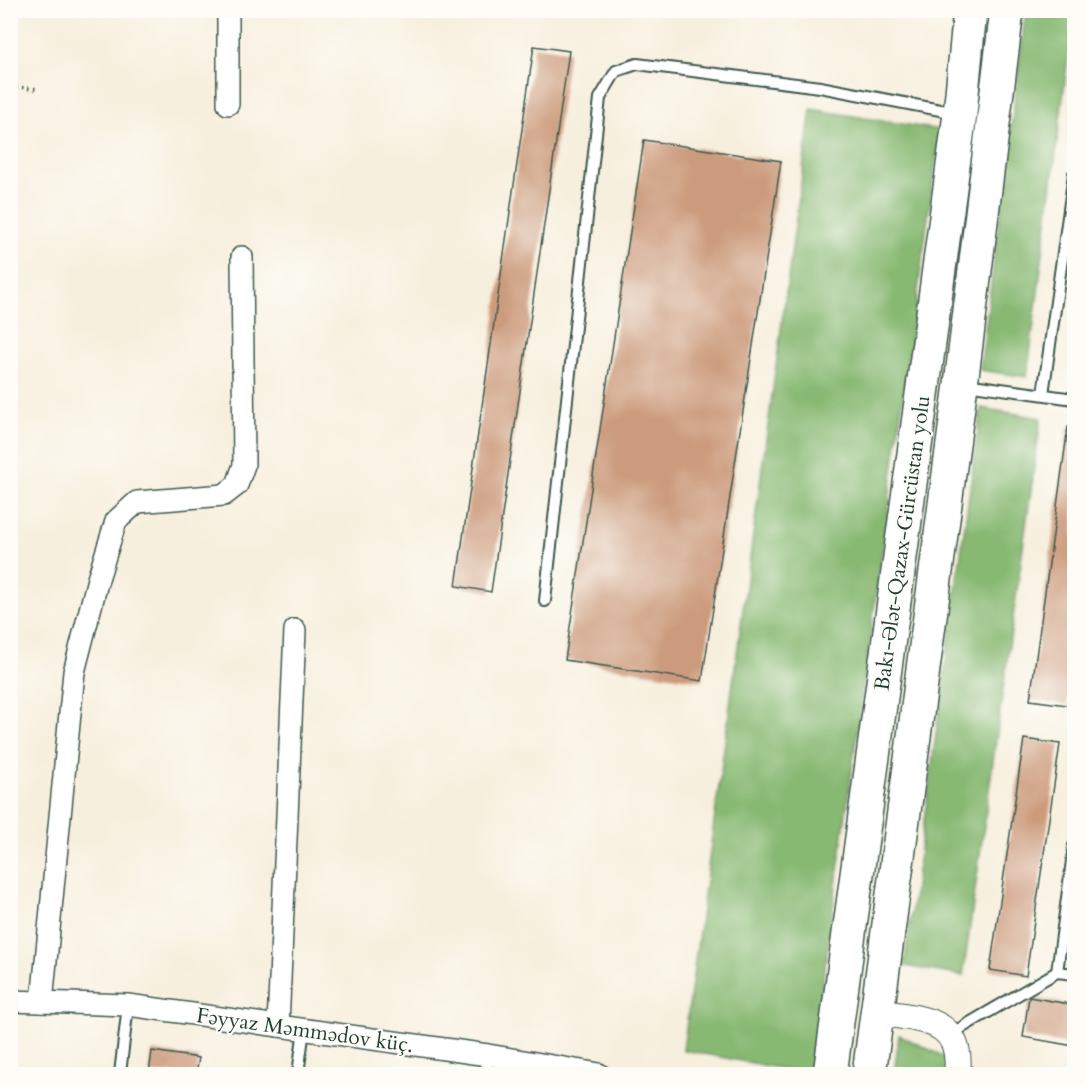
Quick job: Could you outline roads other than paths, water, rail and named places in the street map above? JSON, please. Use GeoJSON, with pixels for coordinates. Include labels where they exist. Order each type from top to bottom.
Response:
{"type":"FeatureCollection","features":[{"type":"Feature","properties":{"kind":"highway","name":"Bakı-Ələt-Qazax-Gürcüstan yolu"},"geometry":{"type":"LineString","coordinates":[[830,1074],[960,114],[970,10]]}},
{"type":"Feature","properties":{"kind":"highway","name":"Bakı-Ələt-Qazax-Gürcüstan yolu"},"geometry":{"type":"LineString","coordinates":[[869,1074],[961,384],[1007,10]]}},
{"type":"Feature","properties":{"kind":"street"},"geometry":{"type":"LineString","coordinates":[[228,10],[228,104]]}},
{"type":"Feature","properties":{"kind":"street"},"geometry":{"type":"LineString","coordinates":[[42,1002],[74,672],[116,521],[137,502],[224,495],[237,485],[244,465],[242,257]]}},
{"type":"Feature","properties":{"kind":"street"},"geometry":{"type":"LineString","coordinates":[[278,1026],[295,630]]}},
{"type":"Feature","properties":{"kind":"street","name":"Fəyyaz Məmmədov küç."},"geometry":{"type":"LineString","coordinates":[[10,1001],[129,1005],[304,1029],[486,1065],[598,1074]]}},
{"type":"Feature","properties":{"kind":"street"},"geometry":{"type":"LineString","coordinates":[[878,1012],[933,1022],[942,1026],[956,1047],[957,1074]]}},
{"type":"Feature","properties":{"kind":"lane"},"geometry":{"type":"LineString","coordinates":[[545,601],[600,98],[616,71],[637,64],[648,65],[820,87],[960,114]]}},
{"type":"Feature","properties":{"kind":"lane"},"geometry":{"type":"LineString","coordinates":[[1042,394],[1074,174]]}},
{"type":"Feature","properties":{"kind":"lane"},"geometry":{"type":"LineString","coordinates":[[961,384],[1074,399]]}},
{"type":"Feature","properties":{"kind":"lane"},"geometry":{"type":"LineString","coordinates":[[1057,972],[1074,846]]}},
{"type":"Feature","properties":{"kind":"lane"},"geometry":{"type":"LineString","coordinates":[[950,1035],[1057,972],[1074,974]]}},
{"type":"Feature","properties":{"kind":"lane"},"geometry":{"type":"LineString","coordinates":[[120,1074],[129,1005]]}},
{"type":"Feature","properties":{"kind":"lane"},"geometry":{"type":"LineString","coordinates":[[298,1074],[304,1029]]}}]}
